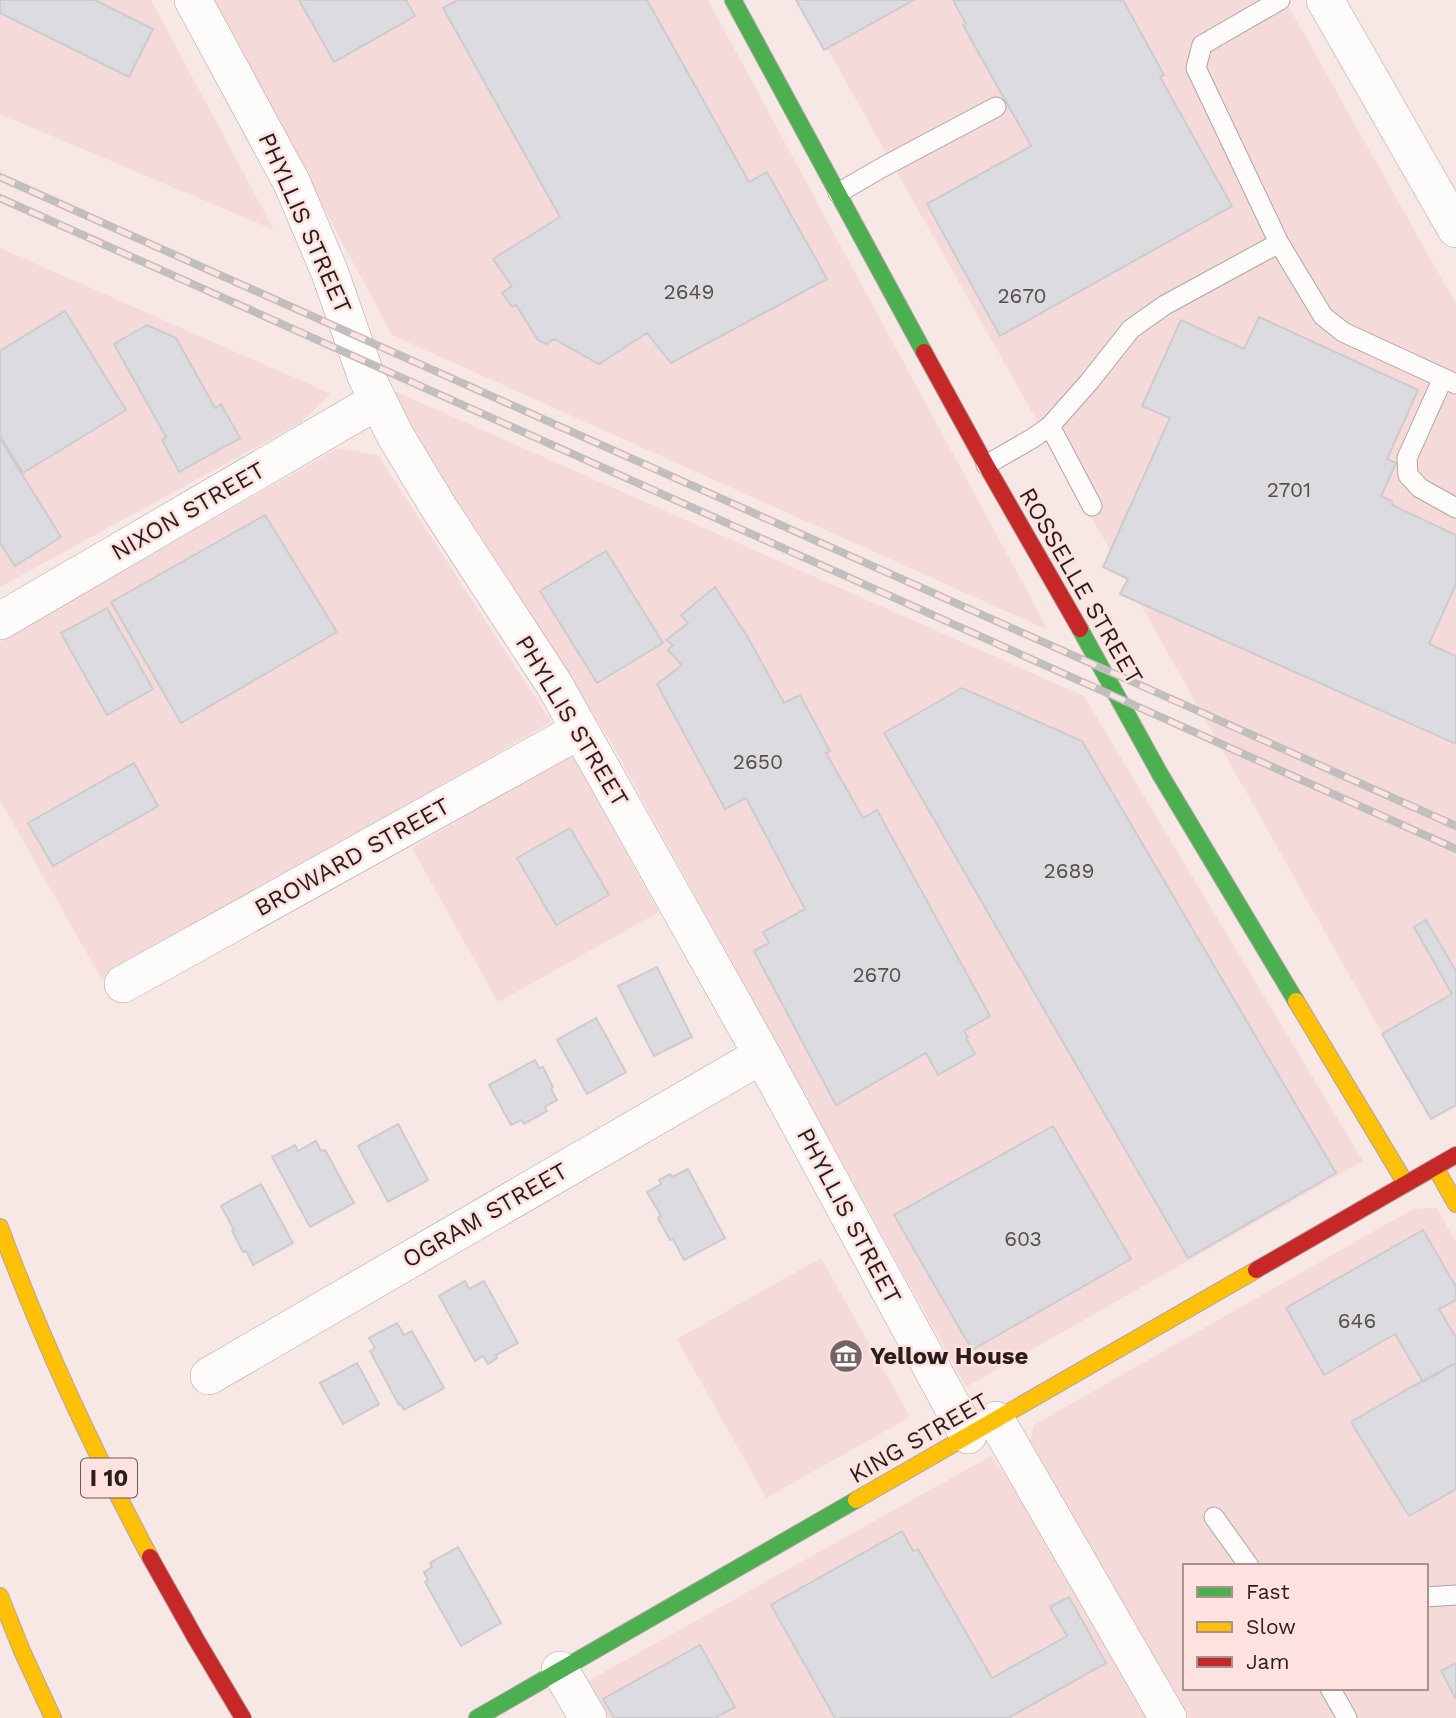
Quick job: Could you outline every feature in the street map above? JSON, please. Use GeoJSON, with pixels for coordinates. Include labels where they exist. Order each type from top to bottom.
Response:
{"type":"FeatureCollection","features":[{"type":"Feature","properties":{"kind":"main road","name":"ROSSELLE STREET"},"geometry":{"type":"LineString","coordinates":[[733,0],[986,465],[1160,774],[1406,1184]]}},
{"type":"Feature","properties":{"kind":"main road","name":"KING STREET"},"geometry":{"type":"LineString","coordinates":[[477,1718],[1456,1155]]}},
{"type":"Feature","properties":{"kind":"main road"},"geometry":{"type":"LineString","coordinates":[[1435,1167],[1456,1204]]}},
{"type":"Feature","properties":{"kind":"main road","name":"I 10"},"geometry":{"type":"LineString","coordinates":[[0,1227],[47,1345],[97,1454],[151,1560],[243,1718]]}},
{"type":"Feature","properties":{"kind":"main road"},"geometry":{"type":"LineString","coordinates":[[0,1596],[53,1718]]}},
{"type":"Feature","properties":{"kind":"street","name":"PHYLLIS STREET"},"geometry":{"type":"LineString","coordinates":[[193,0],[292,183],[330,273],[366,376],[413,467],[554,684],[762,1055],[982,1428],[1168,1718]]}},
{"type":"Feature","properties":{"kind":"street"},"geometry":{"type":"LineString","coordinates":[[1325,0],[1456,229]]}},
{"type":"Feature","properties":{"kind":"street","name":"NIXON STREET"},"geometry":{"type":"LineString","coordinates":[[0,621],[377,401]]}},
{"type":"Feature","properties":{"kind":"street","name":"BROWARD STREET"},"geometry":{"type":"LineString","coordinates":[[123,984],[580,730]]}},
{"type":"Feature","properties":{"kind":"street","name":"OGRAM STREET"},"geometry":{"type":"LineString","coordinates":[[209,1376],[762,1055]]}},
{"type":"Feature","properties":{"kind":"street"},"geometry":{"type":"LineString","coordinates":[[560,1670],[588,1718]]}},
{"type":"Feature","properties":{"kind":"lane"},"geometry":{"type":"LineString","coordinates":[[1280,0],[1202,45],[1196,68],[1279,243],[1323,316],[1343,332],[1449,381],[1407,458],[1408,475],[1420,488],[1456,508]]}},
{"type":"Feature","properties":{"kind":"lane"},"geometry":{"type":"LineString","coordinates":[[838,193],[996,107]]}},
{"type":"Feature","properties":{"kind":"lane"},"geometry":{"type":"LineString","coordinates":[[986,465],[1050,426],[1131,329],[1166,305],[1279,243]]}},
{"type":"Feature","properties":{"kind":"lane"},"geometry":{"type":"LineString","coordinates":[[1050,426],[1092,506]]}},
{"type":"Feature","properties":{"kind":"lane"},"geometry":{"type":"LineString","coordinates":[[1214,1517],[1248,1564]]}},
{"type":"Feature","properties":{"kind":"lane"},"geometry":{"type":"LineString","coordinates":[[1428,1597],[1456,1595]]}},
{"type":"Feature","properties":{"kind":"lane"},"geometry":{"type":"LineString","coordinates":[[1331,1690],[1347,1718]]}},
{"type":"Feature","properties":{"kind":"shaded area"},"geometry":{"type":"Polygon","coordinates":[[[0,0],[151,0],[274,230],[0,114],[0,0]]]}},
{"type":"Feature","properties":{"kind":"shaded area"},"geometry":{"type":"Polygon","coordinates":[[[212,0],[708,0],[1048,630],[392,335],[212,0]]]}},
{"type":"Feature","properties":{"kind":"shaded area"},"geometry":{"type":"Polygon","coordinates":[[[800,0],[1285,0],[1456,304],[1456,1106],[1431,1120],[800,0]]]}},
{"type":"Feature","properties":{"kind":"shaded area"},"geometry":{"type":"Polygon","coordinates":[[[0,248],[331,394],[300,423],[0,587],[0,248]]]}},
{"type":"Feature","properties":{"kind":"shaded area"},"geometry":{"type":"Polygon","coordinates":[[[392,390],[1084,696],[1363,1161],[966,1387],[608,737],[444,483],[392,390]]]}},
{"type":"Feature","properties":{"kind":"shaded area"},"geometry":{"type":"Polygon","coordinates":[[[338,448],[378,455],[551,722],[102,980],[0,800],[0,642],[338,448]]]}},
{"type":"Feature","properties":{"kind":"shaded area"},"geometry":{"type":"Polygon","coordinates":[[[571,753],[659,912],[498,1002],[412,848],[571,753]]]}},
{"type":"Feature","properties":{"kind":"shaded area"},"geometry":{"type":"Polygon","coordinates":[[[1437,1208],[1456,1242],[1456,1718],[1185,1718],[1030,1440],[1034,1425],[1413,1209],[1437,1208]]]}},
{"type":"Feature","properties":{"kind":"shaded area"},"geometry":{"type":"Polygon","coordinates":[[[821,1258],[910,1417],[766,1498],[677,1339],[821,1258]]]}},
{"type":"Feature","properties":{"kind":"shaded area"},"geometry":{"type":"Polygon","coordinates":[[[991,1456],[1045,1530],[1151,1718],[601,1718],[590,1699],[588,1681],[991,1456]]]}},
{"type":"Feature","properties":{"kind":"building"},"geometry":{"type":"Polygon","coordinates":[[[0,0],[95,0],[153,29],[129,77],[0,13],[0,0]]]}},
{"type":"Feature","properties":{"kind":"building"},"geometry":{"type":"Polygon","coordinates":[[[299,0],[406,0],[415,16],[334,62],[299,0]]]}},
{"type":"Feature","properties":{"kind":"building"},"geometry":{"type":"Polygon","coordinates":[[[458,0],[647,0],[749,182],[767,172],[827,279],[671,363],[647,333],[599,364],[554,339],[547,344],[538,340],[516,305],[512,307],[502,293],[512,286],[493,259],[560,217],[443,8],[458,0]]]}},
{"type":"Feature","properties":{"kind":"building"},"geometry":{"type":"Polygon","coordinates":[[[796,0],[914,0],[824,50],[796,0]]]}},
{"type":"Feature","properties":{"kind":"building"},"geometry":{"type":"Polygon","coordinates":[[[953,0],[1123,0],[1164,75],[1160,77],[1232,206],[1000,336],[927,204],[1031,146],[963,25],[966,24],[953,0]]]}},
{"type":"Feature","properties":{"kind":"building"},"geometry":{"type":"Polygon","coordinates":[[[65,311],[126,410],[23,473],[0,436],[0,351],[65,311]]]}},
{"type":"Feature","properties":{"kind":"building"},"geometry":{"type":"Polygon","coordinates":[[[1259,317],[1418,390],[1387,459],[1396,463],[1381,496],[1393,502],[1392,505],[1456,535],[1456,584],[1429,644],[1456,656],[1456,744],[1120,594],[1128,579],[1103,567],[1170,418],[1142,406],[1181,320],[1244,349],[1259,317]]]}},
{"type":"Feature","properties":{"kind":"building"},"geometry":{"type":"Polygon","coordinates":[[[147,325],[176,338],[215,408],[221,404],[240,438],[179,472],[162,440],[166,437],[114,344],[147,325]]]}},
{"type":"Feature","properties":{"kind":"building"},"geometry":{"type":"Polygon","coordinates":[[[0,439],[61,537],[15,566],[0,543],[0,439]]]}},
{"type":"Feature","properties":{"kind":"building"},"geometry":{"type":"Polygon","coordinates":[[[265,515],[337,632],[181,723],[111,602],[265,515]]]}},
{"type":"Feature","properties":{"kind":"building"},"geometry":{"type":"Polygon","coordinates":[[[606,551],[663,643],[597,683],[540,591],[606,551]]]}},
{"type":"Feature","properties":{"kind":"building"},"geometry":{"type":"Polygon","coordinates":[[[715,587],[747,636],[784,703],[800,695],[830,751],[826,753],[863,818],[877,810],[990,1016],[964,1031],[975,1054],[938,1075],[926,1053],[836,1105],[754,951],[769,943],[763,932],[805,909],[746,798],[725,809],[657,684],[682,665],[668,650],[673,645],[666,640],[688,623],[681,615],[715,587]]]}},
{"type":"Feature","properties":{"kind":"building"},"geometry":{"type":"Polygon","coordinates":[[[107,608],[153,689],[107,715],[61,633],[107,608]]]}},
{"type":"Feature","properties":{"kind":"building"},"geometry":{"type":"Polygon","coordinates":[[[962,688],[1082,741],[1336,1173],[1188,1258],[884,733],[962,688]]]}},
{"type":"Feature","properties":{"kind":"building"},"geometry":{"type":"Polygon","coordinates":[[[134,763],[158,806],[53,866],[28,823],[134,763]]]}},
{"type":"Feature","properties":{"kind":"building"},"geometry":{"type":"Polygon","coordinates":[[[570,828],[609,895],[556,925],[517,858],[570,828]]]}},
{"type":"Feature","properties":{"kind":"building"},"geometry":{"type":"Polygon","coordinates":[[[1426,920],[1456,971],[1456,1105],[1431,1119],[1382,1034],[1452,994],[1414,927],[1426,920]]]}},
{"type":"Feature","properties":{"kind":"building"},"geometry":{"type":"Polygon","coordinates":[[[657,967],[692,1037],[654,1056],[618,986],[657,967]]]}},
{"type":"Feature","properties":{"kind":"building"},"geometry":{"type":"Polygon","coordinates":[[[596,1018],[626,1072],[587,1094],[557,1040],[596,1018]]]}},
{"type":"Feature","properties":{"kind":"building"},"geometry":{"type":"Polygon","coordinates":[[[535,1060],[539,1068],[543,1067],[557,1100],[545,1107],[547,1111],[524,1124],[521,1120],[511,1125],[489,1085],[535,1060]]]}},
{"type":"Feature","properties":{"kind":"building"},"geometry":{"type":"Polygon","coordinates":[[[398,1124],[428,1180],[388,1202],[358,1146],[398,1124]]]}},
{"type":"Feature","properties":{"kind":"building"},"geometry":{"type":"Polygon","coordinates":[[[1053,1126],[1131,1259],[972,1350],[894,1215],[1053,1126]]]}},
{"type":"Feature","properties":{"kind":"building"},"geometry":{"type":"Polygon","coordinates":[[[316,1141],[321,1151],[325,1150],[354,1203],[310,1227],[272,1157],[295,1145],[298,1151],[316,1141]]]}},
{"type":"Feature","properties":{"kind":"building"},"geometry":{"type":"Polygon","coordinates":[[[688,1169],[725,1238],[684,1260],[658,1218],[661,1216],[647,1192],[661,1184],[659,1180],[688,1169]]]}},
{"type":"Feature","properties":{"kind":"building"},"geometry":{"type":"Polygon","coordinates":[[[261,1184],[293,1243],[253,1265],[246,1251],[243,1252],[221,1206],[261,1184]]]}},
{"type":"Feature","properties":{"kind":"building"},"geometry":{"type":"Polygon","coordinates":[[[1423,1230],[1456,1287],[1456,1300],[1439,1309],[1456,1338],[1456,1363],[1423,1382],[1395,1334],[1324,1375],[1286,1308],[1423,1230]]]}},
{"type":"Feature","properties":{"kind":"building"},"geometry":{"type":"Polygon","coordinates":[[[465,1281],[469,1289],[484,1281],[518,1343],[496,1355],[497,1358],[488,1364],[483,1356],[475,1361],[439,1296],[465,1281]]]}},
{"type":"Feature","properties":{"kind":"building"},"geometry":{"type":"Polygon","coordinates":[[[397,1323],[404,1335],[412,1331],[444,1388],[404,1410],[370,1351],[375,1348],[369,1338],[397,1323]]]}},
{"type":"Feature","properties":{"kind":"building"},"geometry":{"type":"Polygon","coordinates":[[[357,1363],[379,1404],[343,1424],[320,1383],[357,1363]]]}},
{"type":"Feature","properties":{"kind":"building"},"geometry":{"type":"Polygon","coordinates":[[[1456,1363],[1456,1489],[1409,1516],[1351,1422],[1456,1363]]]}},
{"type":"Feature","properties":{"kind":"building"},"geometry":{"type":"Polygon","coordinates":[[[902,1531],[913,1551],[918,1549],[992,1678],[1067,1636],[1050,1607],[1069,1597],[1106,1663],[1008,1718],[835,1718],[771,1605],[902,1531]]]}},
{"type":"Feature","properties":{"kind":"building"},"geometry":{"type":"Polygon","coordinates":[[[458,1547],[501,1623],[461,1646],[425,1582],[428,1580],[424,1572],[432,1567],[430,1563],[458,1547]]]}},
{"type":"Feature","properties":{"kind":"building"},"geometry":{"type":"Polygon","coordinates":[[[700,1645],[735,1707],[715,1718],[614,1718],[603,1699],[700,1645]]]}},
{"type":"Feature","properties":{"kind":"building"},"geometry":{"type":"Polygon","coordinates":[[[1456,1663],[1456,1699],[1441,1671],[1456,1663]]]}},
{"type":"Feature","properties":{"kind":"railway"},"geometry":{"type":"LineString","coordinates":[[0,177],[1456,826]]}},
{"type":"Feature","properties":{"kind":"railway"},"geometry":{"type":"LineString","coordinates":[[0,198],[1456,849]]}},
{"type":"Feature","properties":{"kind":"traffic: fast"},"geometry":{"type":"LineString","coordinates":[[733,0],[924,352]]}},
{"type":"Feature","properties":{"kind":"traffic: fast"},"geometry":{"type":"LineString","coordinates":[[1080,629],[1160,774],[1296,1001]]}},
{"type":"Feature","properties":{"kind":"traffic: fast"},"geometry":{"type":"LineString","coordinates":[[477,1718],[856,1500]]}},
{"type":"Feature","properties":{"kind":"traffic: slow"},"geometry":{"type":"LineString","coordinates":[[1296,1001],[1406,1184]]}},
{"type":"Feature","properties":{"kind":"traffic: slow"},"geometry":{"type":"LineString","coordinates":[[1435,1167],[1456,1204]]}},
{"type":"Feature","properties":{"kind":"traffic: slow"},"geometry":{"type":"LineString","coordinates":[[0,1227],[69,1395],[150,1557]]}},
{"type":"Feature","properties":{"kind":"traffic: slow"},"geometry":{"type":"LineString","coordinates":[[856,1500],[1256,1270]]}},
{"type":"Feature","properties":{"kind":"traffic: slow"},"geometry":{"type":"LineString","coordinates":[[0,1596],[53,1718]]}},
{"type":"Feature","properties":{"kind":"traffic: jam"},"geometry":{"type":"LineString","coordinates":[[924,352],[1080,629]]}},
{"type":"Feature","properties":{"kind":"traffic: jam"},"geometry":{"type":"LineString","coordinates":[[1256,1270],[1456,1155]]}},
{"type":"Feature","properties":{"kind":"traffic: jam"},"geometry":{"type":"LineString","coordinates":[[150,1557],[243,1718]]}},
{"type":"Feature","properties":{"kind":"place","name":"Yellow House"},"geometry":{"type":"Point","coordinates":[846,1356]}}]}
